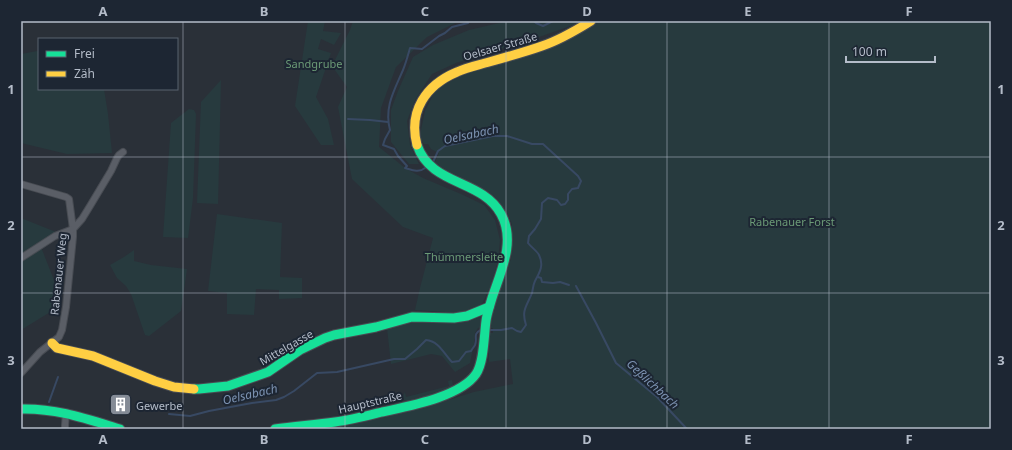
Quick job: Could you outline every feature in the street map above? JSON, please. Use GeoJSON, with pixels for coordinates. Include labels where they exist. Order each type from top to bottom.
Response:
{"type":"FeatureCollection","features":[{"type":"Feature","properties":{"kind":"main road","name":"Oelsaer Straße"},"geometry":{"type":"LineString","coordinates":[[489,307],[508,249],[506,225],[498,209],[491,200],[476,190],[443,175],[429,165],[420,152],[414,134],[416,114],[424,96],[440,80],[449,75],[543,46],[561,39],[591,21]]}},
{"type":"Feature","properties":{"kind":"main road","name":"Hauptstraße"},"geometry":{"type":"LineString","coordinates":[[275,429],[345,421],[402,408],[449,394],[466,384],[476,374],[486,330],[489,307]]}},
{"type":"Feature","properties":{"kind":"main road","name":"Mittelgasse"},"geometry":{"type":"LineString","coordinates":[[52,343],[57,348],[93,356],[155,382],[174,387],[199,389],[228,386],[262,374],[273,369],[300,350],[334,335],[376,327],[412,317],[454,318],[466,316],[489,307]]}},
{"type":"Feature","properties":{"kind":"main road"},"geometry":{"type":"LineString","coordinates":[[21,409],[30,408],[55,410],[120,429]]}},
{"type":"Feature","properties":{"kind":"street","name":"Rabenauer Weg"},"geometry":{"type":"LineString","coordinates":[[21,373],[40,352],[59,337],[61,333],[66,308],[73,229],[90,206],[117,158],[123,152]]}},
{"type":"Feature","properties":{"kind":"street"},"geometry":{"type":"LineString","coordinates":[[21,184],[66,196],[69,199],[73,229],[55,236],[21,258]]}},
{"type":"Feature","properties":{"kind":"street"},"geometry":{"type":"LineString","coordinates":[[65,429],[66,413]]}},
{"type":"Feature","properties":{"kind":"green space","name":"Sandgrube"},"geometry":{"type":"Polygon","coordinates":[[[308,21],[325,21],[323,31],[341,33],[334,45],[321,39],[318,49],[331,53],[316,97],[328,119],[334,145],[321,145],[295,106],[308,21]]]}},
{"type":"Feature","properties":{"kind":"green space","name":"Thümmersleite"},"geometry":{"type":"Polygon","coordinates":[[[353,21],[459,21],[427,37],[396,67],[381,108],[379,147],[405,168],[423,178],[484,205],[495,220],[500,240],[498,261],[492,283],[481,306],[460,313],[415,310],[433,238],[403,227],[352,179],[338,107],[347,87],[332,66],[353,21]]]}},
{"type":"Feature","properties":{"kind":"green space"},"geometry":{"type":"Polygon","coordinates":[[[508,21],[579,21],[573,25],[539,37],[456,63],[432,74],[415,100],[407,121],[410,145],[419,164],[409,164],[391,142],[391,110],[413,57],[433,45],[469,30],[508,21]]]}},
{"type":"Feature","properties":{"kind":"green space","name":"Rabenauer Forst"},"geometry":{"type":"Polygon","coordinates":[[[597,21],[991,21],[991,429],[294,429],[351,425],[422,408],[474,392],[513,384],[510,359],[489,362],[489,333],[493,333],[493,328],[490,328],[497,294],[511,259],[512,224],[506,211],[488,194],[434,164],[439,153],[431,149],[428,144],[424,144],[419,139],[425,111],[436,89],[468,72],[556,46],[597,21]]]}},
{"type":"Feature","properties":{"kind":"green space"},"geometry":{"type":"Polygon","coordinates":[[[38,52],[38,90],[104,90],[112,153],[67,154],[21,143],[21,54],[38,52]]]}},
{"type":"Feature","properties":{"kind":"green space"},"geometry":{"type":"Polygon","coordinates":[[[221,80],[218,204],[197,203],[201,102],[221,80]]]}},
{"type":"Feature","properties":{"kind":"green space"},"geometry":{"type":"Polygon","coordinates":[[[189,109],[194,110],[196,114],[193,198],[188,238],[163,237],[171,123],[189,109]]]}},
{"type":"Feature","properties":{"kind":"green space"},"geometry":{"type":"Polygon","coordinates":[[[217,214],[282,223],[280,277],[302,278],[302,298],[279,299],[279,290],[256,289],[254,315],[227,314],[227,293],[208,291],[217,214]]]}},
{"type":"Feature","properties":{"kind":"green space"},"geometry":{"type":"Polygon","coordinates":[[[21,218],[56,232],[41,247],[61,298],[60,306],[21,330],[21,218]]]}},
{"type":"Feature","properties":{"kind":"green space"},"geometry":{"type":"Polygon","coordinates":[[[134,250],[134,261],[151,265],[187,269],[181,311],[149,336],[145,335],[131,294],[126,286],[117,278],[110,265],[134,250]]]}},
{"type":"Feature","properties":{"kind":"green space"},"geometry":{"type":"Polygon","coordinates":[[[482,312],[481,327],[478,328],[475,333],[470,363],[455,372],[442,356],[431,354],[391,364],[387,328],[411,323],[461,322],[482,312]]]}},
{"type":"Feature","properties":{"kind":"green space"},"geometry":{"type":"Polygon","coordinates":[[[452,380],[453,386],[429,395],[407,401],[404,400],[403,396],[405,392],[406,397],[449,386],[448,381],[452,380]]]}},
{"type":"Feature","properties":{"kind":"waterway","name":"Oelsabach"},"geometry":{"type":"LineString","coordinates":[[425,168],[418,171],[405,168],[407,166],[394,149],[383,145],[390,130],[388,114],[393,92],[404,67],[410,48],[422,49],[452,27],[468,23],[469,21]]}},
{"type":"Feature","properties":{"kind":"waterway","name":"Oelsabach"},"geometry":{"type":"LineString","coordinates":[[534,21],[543,26],[553,21]]}},
{"type":"Feature","properties":{"kind":"waterway"},"geometry":{"type":"LineString","coordinates":[[348,119],[388,122]]}},
{"type":"Feature","properties":{"kind":"waterway","name":"Oelsabach"},"geometry":{"type":"LineString","coordinates":[[433,162],[438,151],[445,146],[493,136],[507,136],[532,144],[543,144],[578,176],[581,181],[578,188],[572,189],[568,194],[568,200],[565,204],[561,205],[557,200],[548,198],[542,203],[541,219],[529,236],[528,243],[539,255],[541,265],[532,293],[525,308],[524,316],[526,325],[521,332],[512,328],[490,330]]}},
{"type":"Feature","properties":{"kind":"waterway"},"geometry":{"type":"LineString","coordinates":[[538,277],[541,278],[542,282],[560,282],[569,285]]}},
{"type":"Feature","properties":{"kind":"waterway","name":"Geßlichbach"},"geometry":{"type":"LineString","coordinates":[[576,286],[616,363],[657,397],[687,429]]}},
{"type":"Feature","properties":{"kind":"waterway","name":"Oelsabach"},"geometry":{"type":"LineString","coordinates":[[169,414],[190,416],[209,411],[276,400],[294,391],[317,373],[337,372],[394,359],[405,359],[426,340],[438,345],[452,362],[459,361],[466,352],[471,351],[476,343],[476,335],[481,330]]}},
{"type":"Feature","properties":{"kind":"waterway","name":"Oelsabach"},"geometry":{"type":"LineString","coordinates":[[49,402],[58,377]]}},
{"type":"Feature","properties":{"kind":"traffic: fast"},"geometry":{"type":"LineString","coordinates":[[275,429],[347,420],[406,407],[446,395],[458,389],[468,382],[479,369],[487,315],[506,256],[507,235],[505,224],[501,214],[493,203],[482,194],[445,176],[433,168],[424,158],[417,145]]}},
{"type":"Feature","properties":{"kind":"traffic: fast"},"geometry":{"type":"LineString","coordinates":[[194,389],[228,386],[268,372],[300,350],[334,335],[376,327],[412,317],[454,318],[467,316],[489,307]]}},
{"type":"Feature","properties":{"kind":"traffic: fast"},"geometry":{"type":"LineString","coordinates":[[21,409],[59,412],[120,429]]}},
{"type":"Feature","properties":{"kind":"traffic: slow"},"geometry":{"type":"LineString","coordinates":[[417,145],[415,121],[418,110],[428,92],[436,84],[446,77],[465,69],[549,44],[591,21]]}},
{"type":"Feature","properties":{"kind":"traffic: slow"},"geometry":{"type":"LineString","coordinates":[[52,343],[57,348],[93,356],[155,381],[174,387],[194,389]]}},
{"type":"Feature","properties":{"kind":"place","name":"Gewerbe"},"geometry":{"type":"Point","coordinates":[121,405]}}]}
